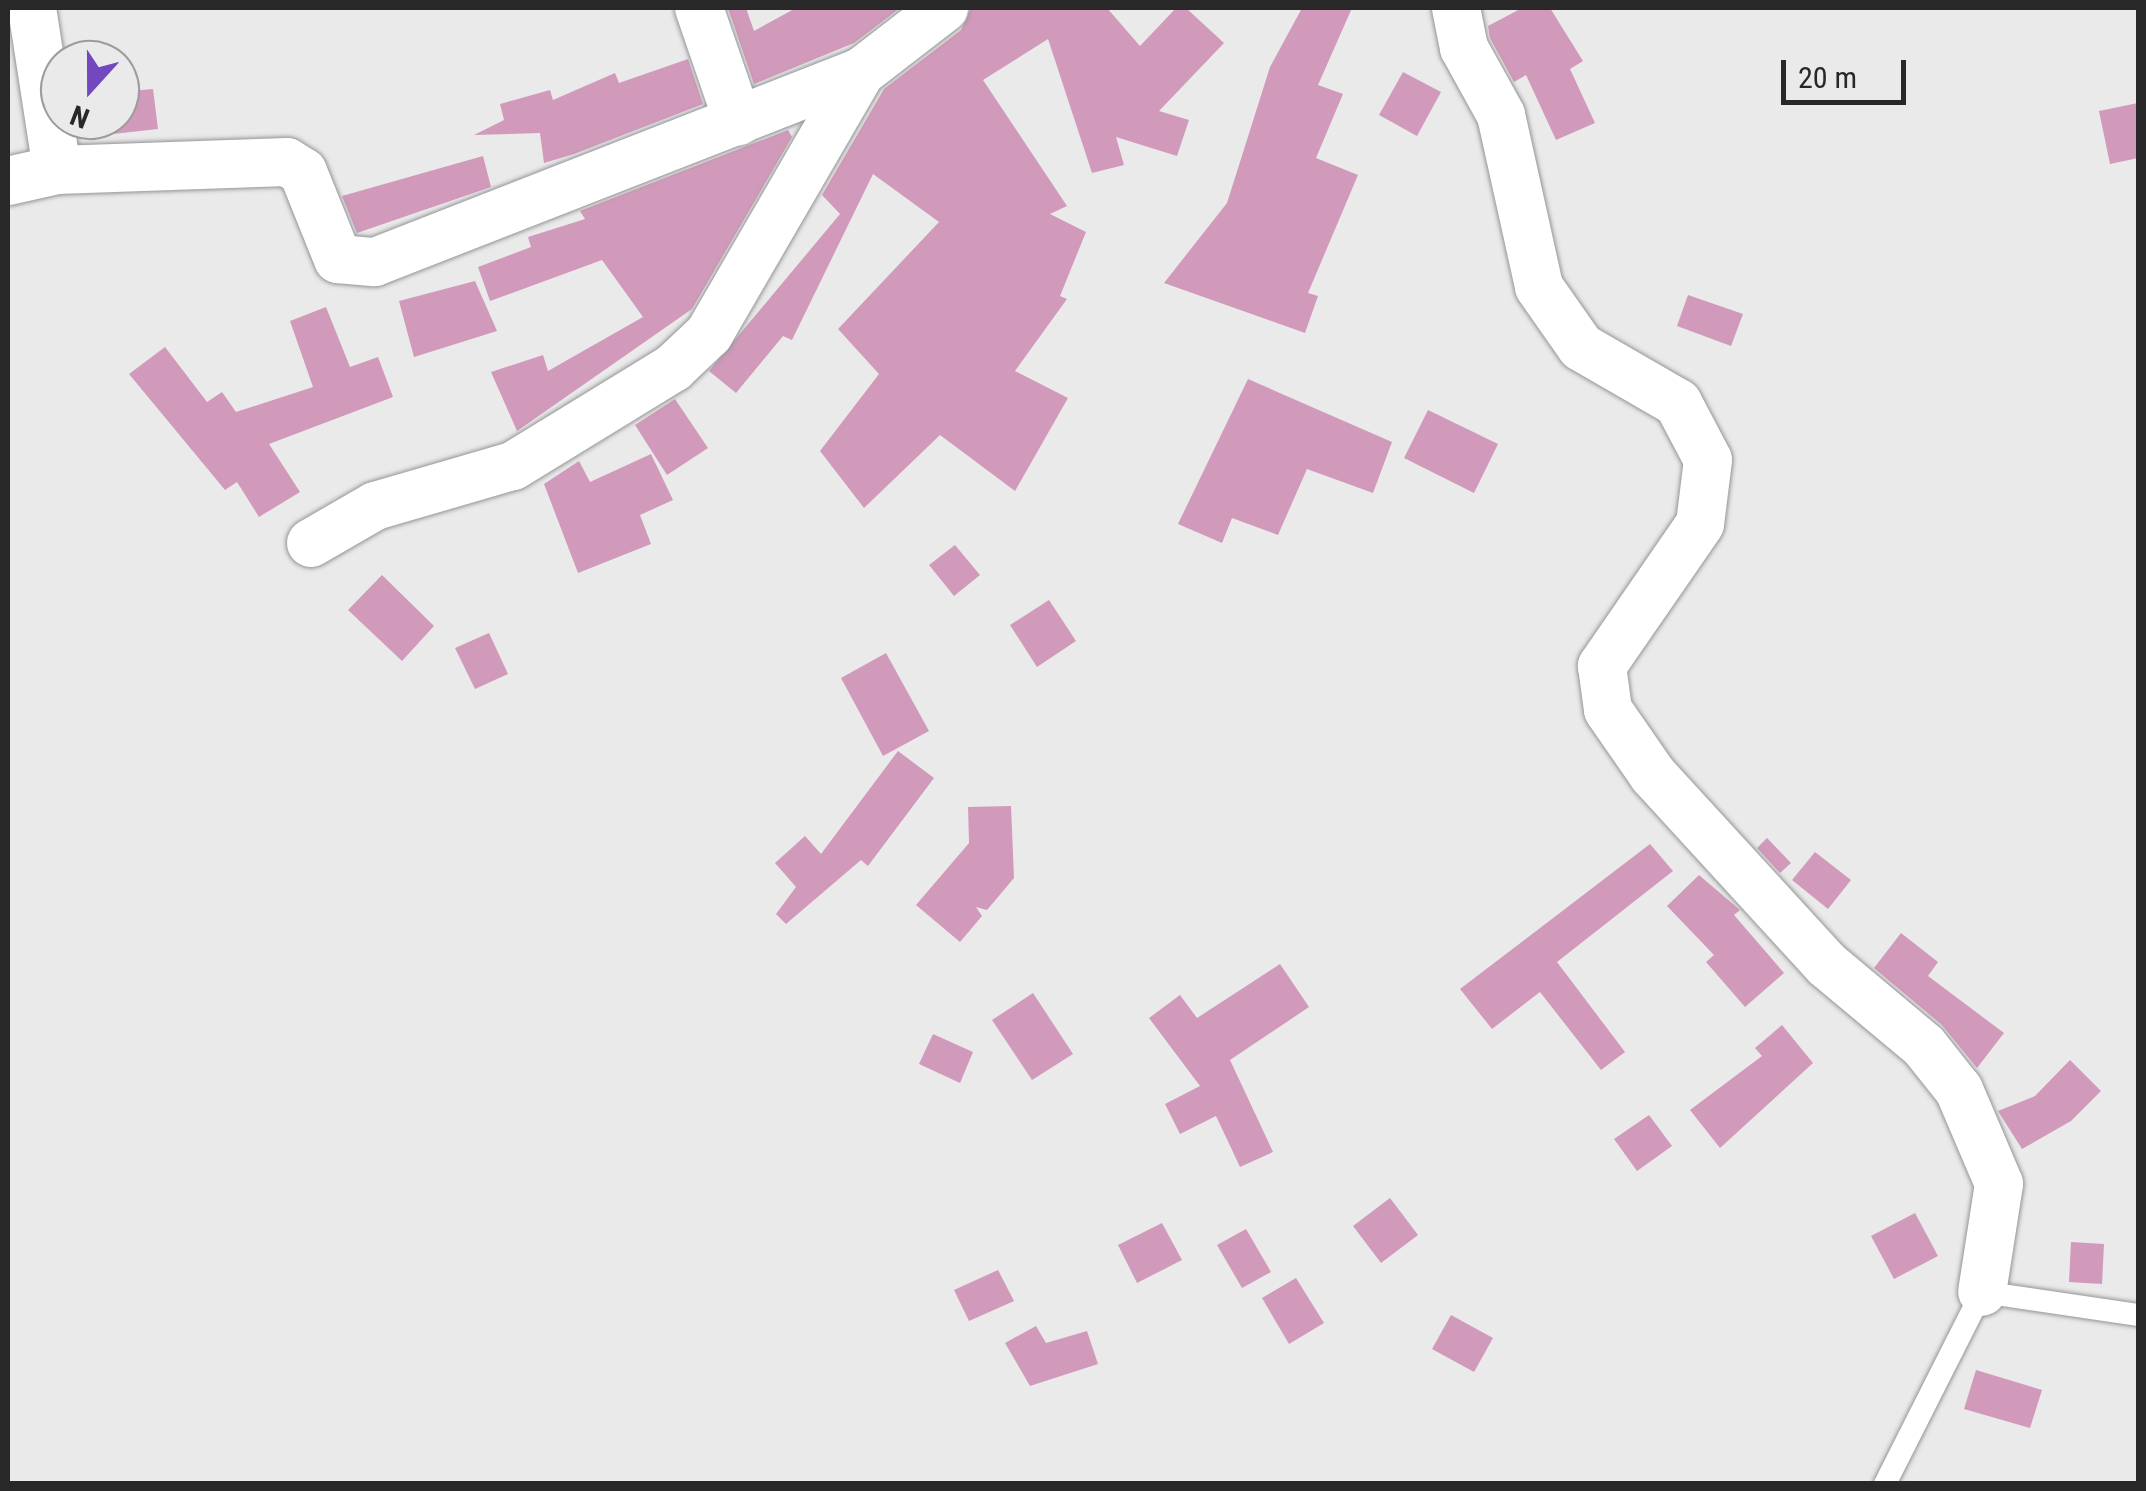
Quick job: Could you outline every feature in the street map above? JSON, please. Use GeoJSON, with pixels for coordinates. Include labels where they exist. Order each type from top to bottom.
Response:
{"type":"FeatureCollection","features":[{"type":"Feature","properties":{"kind":"street"},"geometry":{"type":"LineString","coordinates":[[32,8],[57,170]]}},
{"type":"Feature","properties":{"kind":"street"},"geometry":{"type":"LineString","coordinates":[[699,8],[738,121]]}},
{"type":"Feature","properties":{"kind":"street"},"geometry":{"type":"LineString","coordinates":[[8,180],[57,170],[287,162],[303,172],[338,259],[354,265],[861,72],[944,8]]}},
{"type":"Feature","properties":{"kind":"street"},"geometry":{"type":"LineString","coordinates":[[1456,8],[1464,48],[1500,115],[1524,240],[1548,303],[1581,348],[1678,403],[1708,460],[1700,524],[1602,666],[1608,710],[1653,775],[1813,949],[1924,1046],[1960,1090],[1999,1184],[1982,1292]]}},
{"type":"Feature","properties":{"kind":"street"},"geometry":{"type":"LineString","coordinates":[[311,543],[374,506],[513,466],[673,368],[709,334],[861,72]]}},
{"type":"Feature","properties":{"kind":"lane"},"geometry":{"type":"LineString","coordinates":[[1886,1484],[1982,1292],[2138,1315]]}},
{"type":"Feature","properties":{"kind":"building"},"geometry":{"type":"Polygon","coordinates":[[[728,8],[746,8],[754,31],[796,8],[900,8],[854,43],[754,84],[728,8]]]}},
{"type":"Feature","properties":{"kind":"building"},"geometry":{"type":"Polygon","coordinates":[[[971,8],[1107,8],[1140,46],[1176,8],[1186,8],[1224,43],[1159,111],[1189,120],[1177,156],[1116,137],[1124,165],[1092,173],[1048,39],[983,80],[1067,206],[1050,214],[1086,232],[1060,296],[1067,299],[1015,371],[1068,398],[1015,491],[940,435],[864,508],[820,451],[879,374],[838,329],[939,222],[873,174],[792,340],[783,336],[736,393],[709,371],[840,214],[822,195],[884,89],[961,30],[971,8]]]}},
{"type":"Feature","properties":{"kind":"building"},"geometry":{"type":"Polygon","coordinates":[[[1302,8],[1352,8],[1318,85],[1343,94],[1316,158],[1358,175],[1308,293],[1318,296],[1305,333],[1164,283],[1227,203],[1270,67],[1302,8]]]}},
{"type":"Feature","properties":{"kind":"building"},"geometry":{"type":"Polygon","coordinates":[[[1522,8],[1550,8],[1583,61],[1570,69],[1595,123],[1556,140],[1526,75],[1514,82],[1490,38],[1488,26],[1522,8]]]}},
{"type":"Feature","properties":{"kind":"building"},"geometry":{"type":"Polygon","coordinates":[[[688,59],[703,104],[574,154],[544,163],[540,133],[474,135],[504,120],[500,104],[550,90],[553,100],[615,73],[619,83],[688,59]]]}},
{"type":"Feature","properties":{"kind":"building"},"geometry":{"type":"Polygon","coordinates":[[[1403,72],[1441,92],[1417,136],[1379,115],[1403,72]]]}},
{"type":"Feature","properties":{"kind":"building"},"geometry":{"type":"Polygon","coordinates":[[[153,89],[158,129],[140,131],[140,90],[153,89]]]}},
{"type":"Feature","properties":{"kind":"building"},"geometry":{"type":"Polygon","coordinates":[[[2138,103],[2138,158],[2110,164],[2099,111],[2138,103]]]}},
{"type":"Feature","properties":{"kind":"building"},"geometry":{"type":"Polygon","coordinates":[[[788,130],[792,137],[692,309],[517,431],[491,372],[543,355],[548,371],[643,317],[602,260],[490,301],[478,267],[531,247],[528,237],[585,219],[580,211],[788,130]]]}},
{"type":"Feature","properties":{"kind":"building"},"geometry":{"type":"Polygon","coordinates":[[[483,156],[491,187],[357,233],[342,196],[483,156]]]}},
{"type":"Feature","properties":{"kind":"building"},"geometry":{"type":"Polygon","coordinates":[[[475,281],[497,331],[414,357],[399,301],[475,281]]]}},
{"type":"Feature","properties":{"kind":"building"},"geometry":{"type":"Polygon","coordinates":[[[1688,295],[1743,314],[1731,346],[1677,326],[1688,295]]]}},
{"type":"Feature","properties":{"kind":"building"},"geometry":{"type":"Polygon","coordinates":[[[326,307],[350,367],[378,357],[393,397],[269,444],[300,492],[259,517],[237,482],[225,490],[129,374],[165,347],[207,402],[222,392],[236,412],[313,387],[290,321],[326,307]]]}},
{"type":"Feature","properties":{"kind":"building"},"geometry":{"type":"Polygon","coordinates":[[[1248,379],[1392,442],[1373,493],[1307,469],[1278,535],[1232,518],[1222,543],[1178,524],[1248,379]]]}},
{"type":"Feature","properties":{"kind":"building"},"geometry":{"type":"Polygon","coordinates":[[[675,399],[708,448],[667,475],[635,425],[675,399]]]}},
{"type":"Feature","properties":{"kind":"building"},"geometry":{"type":"Polygon","coordinates":[[[1428,410],[1498,444],[1474,493],[1404,458],[1428,410]]]}},
{"type":"Feature","properties":{"kind":"building"},"geometry":{"type":"Polygon","coordinates":[[[651,454],[673,500],[640,515],[651,544],[578,573],[544,484],[579,461],[590,482],[651,454]]]}},
{"type":"Feature","properties":{"kind":"building"},"geometry":{"type":"Polygon","coordinates":[[[955,545],[980,575],[954,596],[929,565],[955,545]]]}},
{"type":"Feature","properties":{"kind":"building"},"geometry":{"type":"Polygon","coordinates":[[[382,575],[434,626],[402,661],[348,610],[382,575]]]}},
{"type":"Feature","properties":{"kind":"building"},"geometry":{"type":"Polygon","coordinates":[[[1049,600],[1076,641],[1037,667],[1010,625],[1049,600]]]}},
{"type":"Feature","properties":{"kind":"building"},"geometry":{"type":"Polygon","coordinates":[[[489,633],[508,674],[475,689],[455,648],[489,633]]]}},
{"type":"Feature","properties":{"kind":"building"},"geometry":{"type":"Polygon","coordinates":[[[886,653],[929,731],[883,756],[841,678],[886,653]]]}},
{"type":"Feature","properties":{"kind":"building"},"geometry":{"type":"Polygon","coordinates":[[[898,751],[934,778],[868,866],[861,860],[786,924],[776,914],[796,887],[775,863],[805,836],[821,854],[898,751]]]}},
{"type":"Feature","properties":{"kind":"building"},"geometry":{"type":"Polygon","coordinates":[[[1011,806],[1014,878],[987,910],[976,907],[982,916],[960,942],[916,905],[969,843],[968,807],[1011,806]]]}},
{"type":"Feature","properties":{"kind":"building"},"geometry":{"type":"Polygon","coordinates":[[[1767,838],[1791,863],[1780,873],[1757,848],[1767,838]]]}},
{"type":"Feature","properties":{"kind":"building"},"geometry":{"type":"Polygon","coordinates":[[[1650,844],[1673,871],[1557,962],[1625,1052],[1601,1070],[1540,992],[1492,1029],[1460,989],[1650,844]]]}},
{"type":"Feature","properties":{"kind":"building"},"geometry":{"type":"Polygon","coordinates":[[[1815,852],[1851,880],[1828,909],[1792,880],[1815,852]]]}},
{"type":"Feature","properties":{"kind":"building"},"geometry":{"type":"Polygon","coordinates":[[[1699,875],[1740,910],[1734,915],[1784,973],[1745,1007],[1706,962],[1714,955],[1667,906],[1699,875]]]}},
{"type":"Feature","properties":{"kind":"building"},"geometry":{"type":"Polygon","coordinates":[[[1901,933],[1938,962],[1928,976],[2004,1033],[1977,1068],[1942,1025],[1874,968],[1901,933]]]}},
{"type":"Feature","properties":{"kind":"building"},"geometry":{"type":"Polygon","coordinates":[[[1280,964],[1309,1007],[1230,1060],[1273,1152],[1240,1167],[1216,1116],[1180,1134],[1165,1104],[1200,1086],[1149,1018],[1180,995],[1197,1018],[1280,964]]]}},
{"type":"Feature","properties":{"kind":"building"},"geometry":{"type":"Polygon","coordinates":[[[1033,993],[1073,1054],[1032,1080],[992,1020],[1033,993]]]}},
{"type":"Feature","properties":{"kind":"building"},"geometry":{"type":"Polygon","coordinates":[[[1782,1025],[1813,1063],[1720,1148],[1690,1110],[1762,1056],[1755,1048],[1782,1025]]]}},
{"type":"Feature","properties":{"kind":"building"},"geometry":{"type":"Polygon","coordinates":[[[933,1034],[973,1052],[960,1083],[919,1064],[933,1034]]]}},
{"type":"Feature","properties":{"kind":"building"},"geometry":{"type":"Polygon","coordinates":[[[2070,1060],[2101,1091],[2071,1121],[2022,1149],[1998,1111],[2035,1096],[2070,1060]]]}},
{"type":"Feature","properties":{"kind":"building"},"geometry":{"type":"Polygon","coordinates":[[[1649,1115],[1672,1146],[1637,1171],[1614,1139],[1649,1115]]]}},
{"type":"Feature","properties":{"kind":"building"},"geometry":{"type":"Polygon","coordinates":[[[1390,1198],[1418,1235],[1381,1263],[1353,1226],[1390,1198]]]}},
{"type":"Feature","properties":{"kind":"building"},"geometry":{"type":"Polygon","coordinates":[[[1915,1213],[1938,1256],[1894,1279],[1871,1236],[1915,1213]]]}},
{"type":"Feature","properties":{"kind":"building"},"geometry":{"type":"Polygon","coordinates":[[[1162,1223],[1182,1260],[1137,1283],[1118,1245],[1162,1223]]]}},
{"type":"Feature","properties":{"kind":"building"},"geometry":{"type":"Polygon","coordinates":[[[1246,1229],[1271,1272],[1242,1288],[1217,1245],[1246,1229]]]}},
{"type":"Feature","properties":{"kind":"building"},"geometry":{"type":"Polygon","coordinates":[[[2071,1242],[2104,1244],[2102,1284],[2069,1282],[2071,1242]]]}},
{"type":"Feature","properties":{"kind":"building"},"geometry":{"type":"Polygon","coordinates":[[[998,1270],[1014,1301],[969,1321],[954,1290],[998,1270]]]}},
{"type":"Feature","properties":{"kind":"building"},"geometry":{"type":"Polygon","coordinates":[[[1296,1278],[1324,1323],[1289,1344],[1262,1298],[1296,1278]]]}},
{"type":"Feature","properties":{"kind":"building"},"geometry":{"type":"Polygon","coordinates":[[[1451,1315],[1493,1338],[1474,1372],[1432,1349],[1451,1315]]]}},
{"type":"Feature","properties":{"kind":"building"},"geometry":{"type":"Polygon","coordinates":[[[1036,1326],[1046,1343],[1087,1331],[1098,1364],[1030,1386],[1005,1343],[1036,1326]]]}},
{"type":"Feature","properties":{"kind":"building"},"geometry":{"type":"Polygon","coordinates":[[[1976,1370],[2042,1390],[2030,1428],[1964,1409],[1976,1370]]]}}]}
